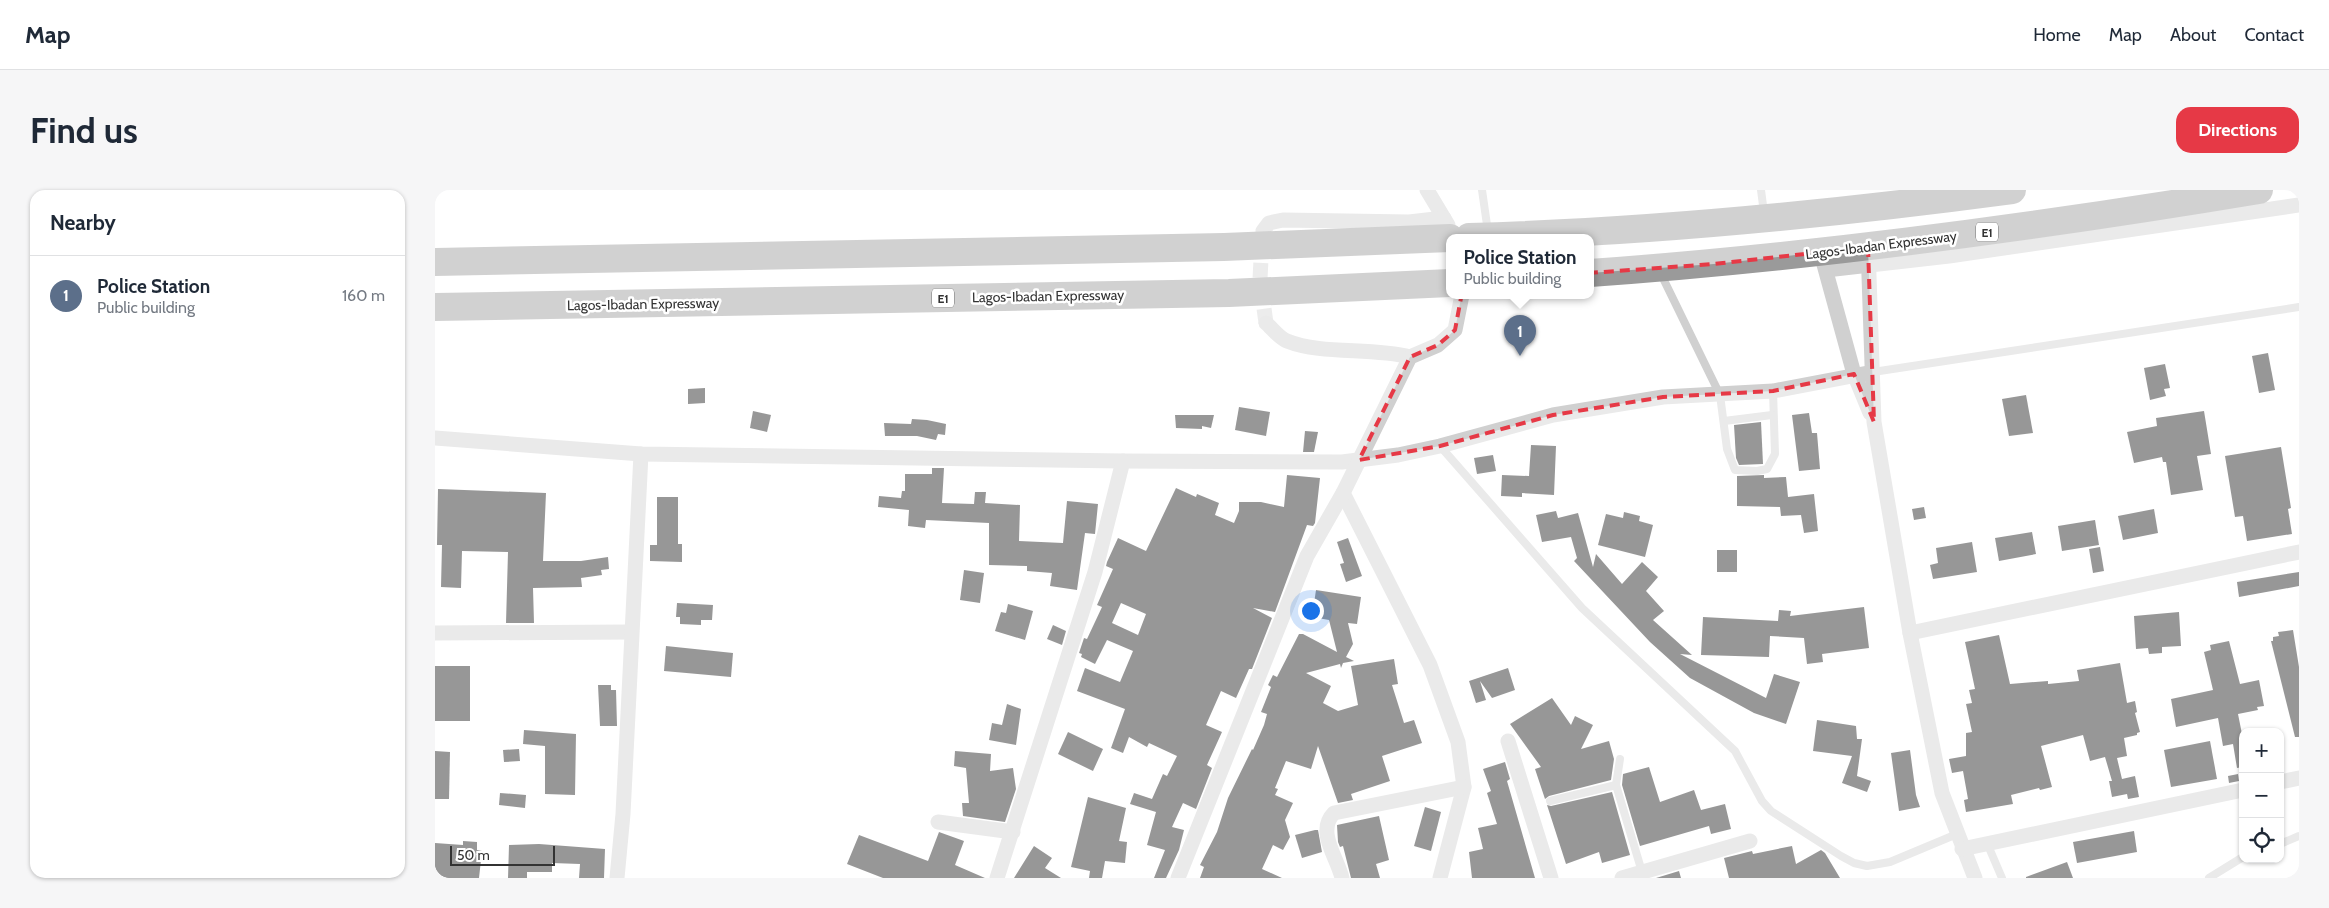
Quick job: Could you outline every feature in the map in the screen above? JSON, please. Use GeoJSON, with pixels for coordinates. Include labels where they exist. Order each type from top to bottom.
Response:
{"type":"FeatureCollection","features":[{"type":"Feature","properties":{"kind":"highway","name":"Lagos-Ibadan Expressway"},"geometry":{"type":"LineString","coordinates":[[1594,273],[1714,264],[1823,261],[1869,256],[1960,236],[2259,190]]}},
{"type":"Feature","properties":{"kind":"highway"},"geometry":{"type":"LineString","coordinates":[[1529,234],[1713,223],[2004,191]]}},
{"type":"Feature","properties":{"kind":"highway"},"geometry":{"type":"LineString","coordinates":[[435,262],[1224,247],[1447,228]]}},
{"type":"Feature","properties":{"kind":"highway","name":"Lagos-Ibadan Expressway"},"geometry":{"type":"LineString","coordinates":[[435,308],[1229,293],[1446,282]]}},
{"type":"Feature","properties":{"kind":"street"},"geometry":{"type":"LineString","coordinates":[[1427,190],[1447,228]]}},
{"type":"Feature","properties":{"kind":"street"},"geometry":{"type":"LineString","coordinates":[[1975,878],[1942,794],[1910,633],[1874,422],[1869,256],[1949,256],[2299,205]]}},
{"type":"Feature","properties":{"kind":"street"},"geometry":{"type":"LineString","coordinates":[[1263,231],[1269,222],[1283,220],[1409,222],[1447,228]]}},
{"type":"Feature","properties":{"kind":"street"},"geometry":{"type":"LineString","coordinates":[[1823,261],[1854,374],[1874,422]]}},
{"type":"Feature","properties":{"kind":"street"},"geometry":{"type":"LineString","coordinates":[[1266,323],[1285,341],[1314,346],[1389,351],[1410,357],[1438,345],[1455,330],[1461,299]]}},
{"type":"Feature","properties":{"kind":"street"},"geometry":{"type":"LineString","coordinates":[[1178,878],[1307,556],[1343,493],[1410,357]]}},
{"type":"Feature","properties":{"kind":"street"},"geometry":{"type":"LineString","coordinates":[[435,438],[641,454],[1123,462],[1342,462],[1398,455],[1440,446],[1553,415],[1663,397],[1773,391],[1854,374],[1873,372]]}},
{"type":"Feature","properties":{"kind":"street"},"geometry":{"type":"LineString","coordinates":[[617,878],[623,814],[631,632],[637,568],[641,454]]}},
{"type":"Feature","properties":{"kind":"street"},"geometry":{"type":"LineString","coordinates":[[997,878],[1095,572],[1123,462]]}},
{"type":"Feature","properties":{"kind":"street"},"geometry":{"type":"LineString","coordinates":[[1343,493],[1430,665],[1457,742],[1464,787],[1440,878]]}},
{"type":"Feature","properties":{"kind":"street"},"geometry":{"type":"LineString","coordinates":[[1910,633],[2299,552]]}},
{"type":"Feature","properties":{"kind":"street"},"geometry":{"type":"LineString","coordinates":[[435,633],[631,632]]}},
{"type":"Feature","properties":{"kind":"street"},"geometry":{"type":"LineString","coordinates":[[1508,741],[1551,878]]}},
{"type":"Feature","properties":{"kind":"street"},"geometry":{"type":"LineString","coordinates":[[2284,781],[2299,778]]}},
{"type":"Feature","properties":{"kind":"street"},"geometry":{"type":"LineString","coordinates":[[1342,878],[1326,833],[1327,820],[1334,813],[1464,787]]}},
{"type":"Feature","properties":{"kind":"street"},"geometry":{"type":"LineString","coordinates":[[1962,849],[2239,791]]}},
{"type":"Feature","properties":{"kind":"street"},"geometry":{"type":"LineString","coordinates":[[939,822],[1013,832]]}},
{"type":"Feature","properties":{"kind":"street"},"geometry":{"type":"LineString","coordinates":[[1622,878],[1750,841]]}},
{"type":"Feature","properties":{"kind":"lane"},"geometry":{"type":"LineString","coordinates":[[1479,234],[1482,190]]}},
{"type":"Feature","properties":{"kind":"lane"},"geometry":{"type":"LineString","coordinates":[[1761,190],[1765,217]]}},
{"type":"Feature","properties":{"kind":"lane"},"geometry":{"type":"LineString","coordinates":[[1658,268],[1720,395],[1727,449],[1735,470],[1757,471],[1767,469],[1775,454],[1772,415],[1773,391]]}},
{"type":"Feature","properties":{"kind":"lane"},"geometry":{"type":"LineString","coordinates":[[1873,372],[2299,307]]}},
{"type":"Feature","properties":{"kind":"lane"},"geometry":{"type":"LineString","coordinates":[[1724,421],[1772,415]]}},
{"type":"Feature","properties":{"kind":"lane"},"geometry":{"type":"LineString","coordinates":[[1440,446],[1583,608],[1735,751],[1762,801],[1771,812],[1841,856],[1854,863],[1867,866],[1889,862],[1957,834]]}},
{"type":"Feature","properties":{"kind":"lane"},"geometry":{"type":"LineString","coordinates":[[1619,759],[1616,785],[1642,872]]}},
{"type":"Feature","properties":{"kind":"lane"},"geometry":{"type":"LineString","coordinates":[[1550,801],[1616,785]]}},
{"type":"Feature","properties":{"kind":"lane"},"geometry":{"type":"LineString","coordinates":[[2284,842],[2299,836]]}},
{"type":"Feature","properties":{"kind":"lane"},"geometry":{"type":"LineString","coordinates":[[1987,844],[2002,878]]}},
{"type":"Feature","properties":{"kind":"lane"},"geometry":{"type":"LineString","coordinates":[[2209,878],[2239,860]]}},
{"type":"Feature","properties":{"kind":"highlighted area"},"geometry":{"type":"Polygon","coordinates":[[[1868,247],[1874,422],[1854,374],[1773,391],[1663,397],[1553,415],[1440,446],[1359,460],[1410,357],[1438,345],[1455,330],[1464,282],[1714,264],[1868,247]]]}},
{"type":"Feature","properties":{"kind":"building"},"geometry":{"type":"Polygon","coordinates":[[[2268,353],[2275,390],[2259,393],[2252,356],[2268,353]]]}},
{"type":"Feature","properties":{"kind":"building"},"geometry":{"type":"Polygon","coordinates":[[[2165,364],[2170,388],[2164,389],[2166,396],[2150,400],[2144,368],[2165,364]]]}},
{"type":"Feature","properties":{"kind":"building"},"geometry":{"type":"Polygon","coordinates":[[[705,388],[705,403],[688,404],[688,389],[705,388]]]}},
{"type":"Feature","properties":{"kind":"building"},"geometry":{"type":"Polygon","coordinates":[[[2026,395],[2033,433],[2009,436],[2002,399],[2026,395]]]}},
{"type":"Feature","properties":{"kind":"building"},"geometry":{"type":"Polygon","coordinates":[[[1239,407],[1270,412],[1266,436],[1235,430],[1239,407]]]}},
{"type":"Feature","properties":{"kind":"building"},"geometry":{"type":"Polygon","coordinates":[[[753,411],[771,415],[767,432],[750,428],[753,411]]]}},
{"type":"Feature","properties":{"kind":"building"},"geometry":{"type":"Polygon","coordinates":[[[2204,411],[2211,454],[2197,456],[2203,490],[2171,495],[2166,462],[2163,462],[2162,457],[2134,463],[2127,432],[2157,426],[2156,418],[2204,411]]]}},
{"type":"Feature","properties":{"kind":"building"},"geometry":{"type":"Polygon","coordinates":[[[1809,413],[1812,433],[1817,433],[1820,469],[1799,471],[1792,415],[1809,413]]]}},
{"type":"Feature","properties":{"kind":"building"},"geometry":{"type":"Polygon","coordinates":[[[1175,415],[1214,415],[1211,428],[1202,426],[1202,429],[1176,428],[1175,415]]]}},
{"type":"Feature","properties":{"kind":"building"},"geometry":{"type":"Polygon","coordinates":[[[912,419],[946,424],[945,435],[938,434],[936,440],[917,436],[885,436],[884,423],[911,424],[912,419]]]}},
{"type":"Feature","properties":{"kind":"building"},"geometry":{"type":"Polygon","coordinates":[[[1761,422],[1763,464],[1739,465],[1736,458],[1734,425],[1761,422]]]}},
{"type":"Feature","properties":{"kind":"building"},"geometry":{"type":"Polygon","coordinates":[[[1305,431],[1318,432],[1314,452],[1303,452],[1305,431]]]}},
{"type":"Feature","properties":{"kind":"building"},"geometry":{"type":"Polygon","coordinates":[[[1531,445],[1556,446],[1554,495],[1522,493],[1522,497],[1501,496],[1502,475],[1529,476],[1531,445]]]}},
{"type":"Feature","properties":{"kind":"building"},"geometry":{"type":"Polygon","coordinates":[[[2281,447],[2291,508],[2288,509],[2292,534],[2247,541],[2243,516],[2235,517],[2225,456],[2281,447]]]}},
{"type":"Feature","properties":{"kind":"building"},"geometry":{"type":"Polygon","coordinates":[[[1493,455],[1496,471],[1477,474],[1474,458],[1493,455]]]}},
{"type":"Feature","properties":{"kind":"building"},"geometry":{"type":"Polygon","coordinates":[[[932,468],[944,468],[942,503],[974,504],[975,492],[986,492],[985,503],[1020,505],[1019,541],[1063,543],[1067,501],[1098,504],[1095,534],[1085,533],[1077,590],[1050,586],[1052,573],[1027,571],[1027,566],[989,565],[989,523],[926,520],[925,528],[908,526],[909,510],[878,507],[879,496],[901,498],[902,491],[905,491],[905,474],[932,474],[932,468]]]}},
{"type":"Feature","properties":{"kind":"building"},"geometry":{"type":"Polygon","coordinates":[[[1287,475],[1320,478],[1315,523],[1313,526],[1307,525],[1275,612],[1253,608],[1272,618],[1252,669],[1249,669],[1236,698],[1221,691],[1206,725],[1222,732],[1207,765],[1212,768],[1196,809],[1183,803],[1172,827],[1184,830],[1179,850],[1166,878],[1154,878],[1165,850],[1147,845],[1156,812],[1130,804],[1134,793],[1152,799],[1163,774],[1167,776],[1177,756],[1149,743],[1147,747],[1129,737],[1123,753],[1111,748],[1125,709],[1077,691],[1085,668],[1120,682],[1133,651],[1107,640],[1095,664],[1081,657],[1082,654],[1079,653],[1084,638],[1087,639],[1102,607],[1097,605],[1113,569],[1106,566],[1107,562],[1118,538],[1146,551],[1176,488],[1196,497],[1197,494],[1219,503],[1215,515],[1234,523],[1239,511],[1239,502],[1261,502],[1284,507],[1287,475]],[[1121,603],[1112,623],[1138,635],[1146,614],[1121,603]]]}},
{"type":"Feature","properties":{"kind":"building"},"geometry":{"type":"Polygon","coordinates":[[[1764,475],[1764,478],[1786,477],[1788,497],[1814,494],[1818,531],[1804,533],[1801,515],[1781,516],[1780,507],[1737,506],[1737,476],[1764,475]]]}},
{"type":"Feature","properties":{"kind":"building"},"geometry":{"type":"Polygon","coordinates":[[[438,489],[546,493],[543,561],[581,561],[608,557],[609,569],[601,570],[602,575],[581,578],[582,587],[533,588],[534,623],[506,623],[508,552],[462,551],[461,588],[441,587],[442,545],[437,545],[438,489]]]}},
{"type":"Feature","properties":{"kind":"building"},"geometry":{"type":"Polygon","coordinates":[[[657,497],[678,497],[678,544],[682,544],[682,562],[650,561],[650,545],[657,545],[657,497]]]}},
{"type":"Feature","properties":{"kind":"building"},"geometry":{"type":"Polygon","coordinates":[[[1924,507],[1926,518],[1914,520],[1912,509],[1924,507]]]}},
{"type":"Feature","properties":{"kind":"building"},"geometry":{"type":"Polygon","coordinates":[[[2154,509],[2158,533],[2123,540],[2118,516],[2154,509]]]}},
{"type":"Feature","properties":{"kind":"building"},"geometry":{"type":"Polygon","coordinates":[[[1556,511],[1558,518],[1578,513],[1593,567],[1596,554],[1622,584],[1642,562],[1658,577],[1646,591],[1664,611],[1653,620],[1692,655],[1680,654],[1766,698],[1774,674],[1800,682],[1786,724],[1754,713],[1690,678],[1650,642],[1574,561],[1577,558],[1571,537],[1542,542],[1536,515],[1556,511]]]}},
{"type":"Feature","properties":{"kind":"building"},"geometry":{"type":"Polygon","coordinates":[[[1624,512],[1640,516],[1639,521],[1653,525],[1645,557],[1598,545],[1606,514],[1623,518],[1624,512]]]}},
{"type":"Feature","properties":{"kind":"building"},"geometry":{"type":"Polygon","coordinates":[[[2095,520],[2099,545],[2062,551],[2058,526],[2095,520]]]}},
{"type":"Feature","properties":{"kind":"building"},"geometry":{"type":"Polygon","coordinates":[[[2032,532],[2036,554],[1999,561],[1995,538],[2032,532]]]}},
{"type":"Feature","properties":{"kind":"building"},"geometry":{"type":"Polygon","coordinates":[[[1348,538],[1362,576],[1346,582],[1340,564],[1344,563],[1337,542],[1348,538]]]}},
{"type":"Feature","properties":{"kind":"building"},"geometry":{"type":"Polygon","coordinates":[[[1972,542],[1977,572],[1933,579],[1930,565],[1938,563],[1936,548],[1972,542]]]}},
{"type":"Feature","properties":{"kind":"building"},"geometry":{"type":"Polygon","coordinates":[[[2100,547],[2104,571],[2093,573],[2089,549],[2100,547]]]}},
{"type":"Feature","properties":{"kind":"building"},"geometry":{"type":"Polygon","coordinates":[[[1717,550],[1737,550],[1737,572],[1717,572],[1717,550]]]}},
{"type":"Feature","properties":{"kind":"building"},"geometry":{"type":"Polygon","coordinates":[[[964,570],[984,573],[980,603],[960,600],[964,570]]]}},
{"type":"Feature","properties":{"kind":"building"},"geometry":{"type":"Polygon","coordinates":[[[2299,572],[2299,586],[2239,597],[2237,582],[2299,572]]]}},
{"type":"Feature","properties":{"kind":"building"},"geometry":{"type":"Polygon","coordinates":[[[1316,590],[1361,597],[1357,624],[1348,623],[1353,644],[1346,657],[1354,661],[1343,663],[1341,668],[1340,664],[1306,673],[1331,686],[1323,703],[1338,711],[1358,705],[1351,666],[1394,659],[1398,684],[1392,685],[1404,723],[1414,720],[1422,743],[1382,756],[1390,781],[1351,794],[1353,800],[1338,803],[1318,746],[1311,769],[1286,761],[1275,788],[1278,789],[1275,795],[1293,803],[1285,820],[1290,837],[1283,850],[1273,845],[1262,869],[1282,878],[1200,878],[1204,867],[1200,865],[1217,832],[1228,798],[1264,725],[1267,714],[1261,712],[1271,687],[1268,685],[1273,675],[1277,677],[1299,634],[1303,634],[1337,652],[1329,620],[1312,617],[1316,590]]]}},
{"type":"Feature","properties":{"kind":"building"},"geometry":{"type":"Polygon","coordinates":[[[677,603],[713,605],[712,620],[701,620],[701,625],[680,624],[680,617],[676,617],[677,603]]]}},
{"type":"Feature","properties":{"kind":"building"},"geometry":{"type":"Polygon","coordinates":[[[1008,604],[1033,611],[1025,640],[995,631],[1001,612],[1006,613],[1008,604]]]}},
{"type":"Feature","properties":{"kind":"building"},"geometry":{"type":"Polygon","coordinates":[[[1864,607],[1869,648],[1822,654],[1823,662],[1807,664],[1804,638],[1770,636],[1769,657],[1701,655],[1703,617],[1778,621],[1779,610],[1791,611],[1790,616],[1864,607]]]}},
{"type":"Feature","properties":{"kind":"building"},"geometry":{"type":"Polygon","coordinates":[[[2179,612],[2181,646],[2162,647],[2162,653],[2149,654],[2148,648],[2136,649],[2134,616],[2179,612]]]}},
{"type":"Feature","properties":{"kind":"building"},"geometry":{"type":"Polygon","coordinates":[[[1053,625],[1066,631],[1062,645],[1047,639],[1053,625]]]}},
{"type":"Feature","properties":{"kind":"building"},"geometry":{"type":"Polygon","coordinates":[[[2293,630],[2299,667],[2299,737],[2295,737],[2271,641],[2273,641],[2273,637],[2279,636],[2278,632],[2293,630]]]}},
{"type":"Feature","properties":{"kind":"building"},"geometry":{"type":"Polygon","coordinates":[[[1999,635],[2010,684],[2048,681],[2048,684],[2079,681],[2077,670],[2120,663],[2127,703],[2135,701],[2137,712],[2135,713],[2140,732],[2137,735],[2124,738],[2127,756],[2117,758],[2122,779],[2135,776],[2139,797],[2128,799],[2127,794],[2112,797],[2109,781],[2112,781],[2105,757],[2090,761],[2083,735],[2041,746],[2052,787],[2040,790],[2039,788],[2011,795],[2013,804],[1966,812],[1964,800],[1968,799],[1963,771],[1952,773],[1949,759],[1966,756],[1966,733],[1972,732],[1966,704],[1972,703],[1969,690],[1975,689],[1965,642],[1999,635]]]}},
{"type":"Feature","properties":{"kind":"building"},"geometry":{"type":"Polygon","coordinates":[[[2229,641],[2240,684],[2259,680],[2264,706],[2257,707],[2258,710],[2238,714],[2241,728],[2239,728],[2239,768],[2237,768],[2233,744],[2223,746],[2218,718],[2176,727],[2171,699],[2213,690],[2204,652],[2211,650],[2210,645],[2229,641]]]}},
{"type":"Feature","properties":{"kind":"building"},"geometry":{"type":"Polygon","coordinates":[[[666,646],[733,653],[731,677],[664,671],[666,646]]]}},
{"type":"Feature","properties":{"kind":"building"},"geometry":{"type":"Polygon","coordinates":[[[435,666],[470,666],[470,721],[435,721],[435,666]]]}},
{"type":"Feature","properties":{"kind":"building"},"geometry":{"type":"Polygon","coordinates":[[[1508,668],[1515,690],[1492,698],[1480,681],[1486,700],[1476,703],[1469,681],[1508,668]]]}},
{"type":"Feature","properties":{"kind":"building"},"geometry":{"type":"Polygon","coordinates":[[[598,685],[611,685],[611,690],[616,690],[617,726],[600,726],[598,685]]]}},
{"type":"Feature","properties":{"kind":"building"},"geometry":{"type":"Polygon","coordinates":[[[1552,698],[1571,725],[1575,716],[1593,725],[1581,749],[1609,741],[1614,759],[1611,780],[1549,796],[1545,799],[1535,769],[1541,767],[1510,724],[1552,698]]]}},
{"type":"Feature","properties":{"kind":"building"},"geometry":{"type":"Polygon","coordinates":[[[1007,704],[1021,709],[1016,745],[989,740],[992,723],[1002,725],[1007,704]]]}},
{"type":"Feature","properties":{"kind":"building"},"geometry":{"type":"Polygon","coordinates":[[[1817,720],[1856,726],[1857,739],[1862,739],[1857,776],[1871,781],[1867,792],[1842,783],[1852,756],[1813,751],[1817,720]]]}},
{"type":"Feature","properties":{"kind":"building"},"geometry":{"type":"Polygon","coordinates":[[[524,730],[576,734],[575,795],[545,794],[545,746],[523,744],[524,730]]]}},
{"type":"Feature","properties":{"kind":"building"},"geometry":{"type":"Polygon","coordinates":[[[1068,732],[1103,749],[1093,771],[1058,754],[1068,732]]]}},
{"type":"Feature","properties":{"kind":"building"},"geometry":{"type":"Polygon","coordinates":[[[2210,741],[2217,779],[2171,787],[2164,750],[2210,741]]]}},
{"type":"Feature","properties":{"kind":"building"},"geometry":{"type":"Polygon","coordinates":[[[519,749],[520,761],[504,762],[503,750],[519,749]]]}},
{"type":"Feature","properties":{"kind":"building"},"geometry":{"type":"Polygon","coordinates":[[[1910,750],[1916,795],[1920,807],[1899,811],[1891,753],[1910,750]]]}},
{"type":"Feature","properties":{"kind":"building"},"geometry":{"type":"Polygon","coordinates":[[[435,751],[450,752],[449,799],[435,799],[435,751]]]}},
{"type":"Feature","properties":{"kind":"building"},"geometry":{"type":"Polygon","coordinates":[[[955,751],[991,754],[990,771],[1013,768],[1016,789],[1005,822],[963,816],[962,803],[969,803],[966,768],[954,766],[955,751]]]}},
{"type":"Feature","properties":{"kind":"building"},"geometry":{"type":"Polygon","coordinates":[[[1505,762],[1510,779],[1507,781],[1535,878],[1472,878],[1469,852],[1483,849],[1478,828],[1497,824],[1487,793],[1491,791],[1483,769],[1505,762]]]}},
{"type":"Feature","properties":{"kind":"building"},"geometry":{"type":"Polygon","coordinates":[[[1649,767],[1660,802],[1694,790],[1701,810],[1725,804],[1731,829],[1711,834],[1709,826],[1640,846],[1622,785],[1623,774],[1649,767]]]}},
{"type":"Feature","properties":{"kind":"building"},"geometry":{"type":"Polygon","coordinates":[[[2238,774],[2239,781],[2229,783],[2228,776],[2238,774]]]}},
{"type":"Feature","properties":{"kind":"building"},"geometry":{"type":"Polygon","coordinates":[[[1612,792],[1630,855],[1602,863],[1599,852],[1566,864],[1547,805],[1551,806],[1612,792]]]}},
{"type":"Feature","properties":{"kind":"building"},"geometry":{"type":"Polygon","coordinates":[[[500,793],[526,795],[525,808],[499,805],[500,793]]]}},
{"type":"Feature","properties":{"kind":"building"},"geometry":{"type":"Polygon","coordinates":[[[1088,797],[1126,808],[1119,841],[1127,842],[1125,863],[1105,861],[1102,878],[1089,878],[1090,871],[1071,867],[1088,797]]]}},
{"type":"Feature","properties":{"kind":"building"},"geometry":{"type":"Polygon","coordinates":[[[1425,807],[1441,812],[1431,851],[1414,846],[1425,807]]]}},
{"type":"Feature","properties":{"kind":"building"},"geometry":{"type":"Polygon","coordinates":[[[1379,816],[1389,860],[1376,864],[1380,878],[1351,878],[1343,846],[1340,847],[1338,842],[1337,825],[1379,816]]]}},
{"type":"Feature","properties":{"kind":"building"},"geometry":{"type":"Polygon","coordinates":[[[1318,830],[1322,852],[1302,858],[1295,835],[1318,830]]]}},
{"type":"Feature","properties":{"kind":"building"},"geometry":{"type":"Polygon","coordinates":[[[2134,831],[2137,852],[2077,863],[2073,842],[2134,831]]]}},
{"type":"Feature","properties":{"kind":"building"},"geometry":{"type":"Polygon","coordinates":[[[939,832],[964,841],[955,865],[985,878],[883,878],[847,864],[859,835],[928,861],[939,832]]]}},
{"type":"Feature","properties":{"kind":"building"},"geometry":{"type":"Polygon","coordinates":[[[463,841],[477,842],[477,850],[482,851],[479,878],[435,878],[435,843],[463,845],[463,841]]]}},
{"type":"Feature","properties":{"kind":"building"},"geometry":{"type":"Polygon","coordinates":[[[539,844],[605,849],[604,878],[579,878],[580,864],[552,863],[552,872],[527,872],[527,878],[508,878],[509,845],[539,844]]]}},
{"type":"Feature","properties":{"kind":"building"},"geometry":{"type":"Polygon","coordinates":[[[1034,846],[1052,858],[1045,868],[1061,878],[1014,878],[1034,846]]]}},
{"type":"Feature","properties":{"kind":"building"},"geometry":{"type":"Polygon","coordinates":[[[1792,846],[1796,864],[1821,850],[1825,853],[1840,878],[1729,878],[1724,858],[1752,851],[1753,854],[1792,846]]]}},
{"type":"Feature","properties":{"kind":"building"},"geometry":{"type":"Polygon","coordinates":[[[2067,862],[2073,878],[2026,878],[2026,877],[2067,862]]]}},
{"type":"Feature","properties":{"kind":"building"},"geometry":{"type":"Polygon","coordinates":[[[1679,871],[1681,878],[1656,878],[1679,871]]]}},
{"type":"Feature","properties":{"kind":"tunnel"},"geometry":{"type":"LineString","coordinates":[[1262,240],[1260,279],[1266,323]]}},
{"type":"Feature","properties":{"kind":"place","name":"Police Station"},"geometry":{"type":"Point","coordinates":[1520,356]}}]}
